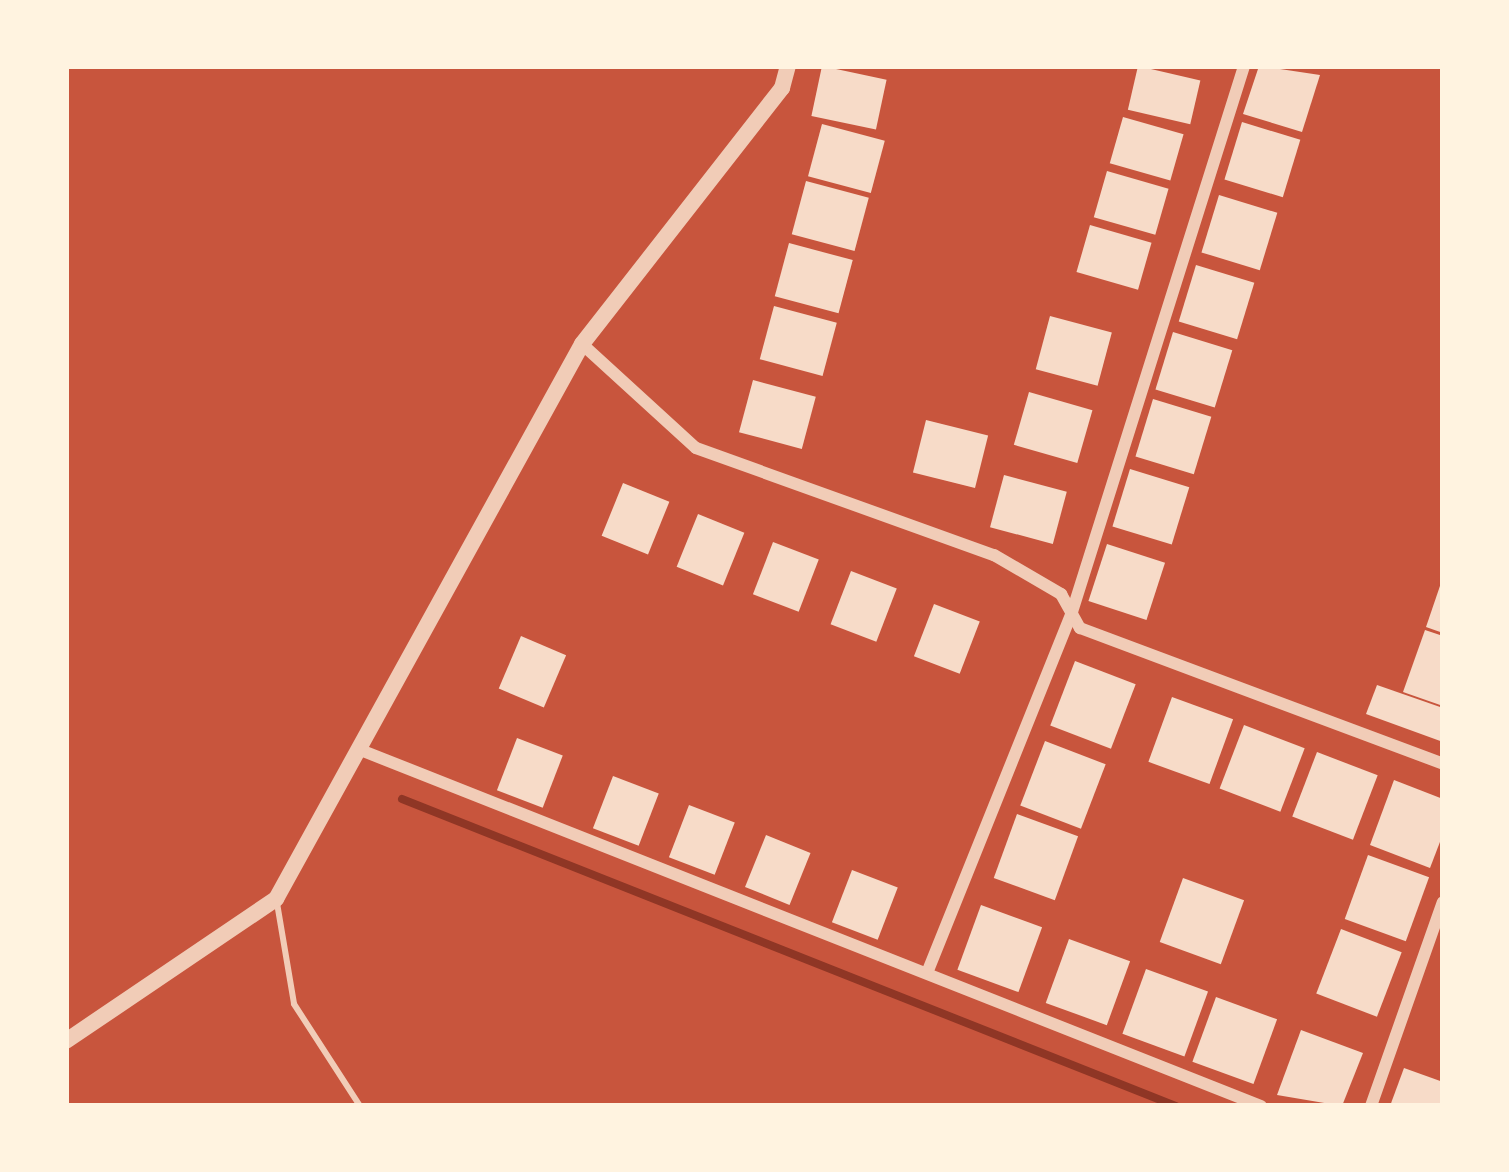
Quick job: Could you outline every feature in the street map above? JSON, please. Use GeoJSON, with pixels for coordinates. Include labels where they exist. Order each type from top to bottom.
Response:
{"type":"FeatureCollection","features":[{"type":"Feature","properties":{"kind":"street"},"geometry":{"type":"LineString","coordinates":[[66,1041],[276,899],[582,344],[782,88],[788,66]]}},
{"type":"Feature","properties":{"kind":"street"},"geometry":{"type":"LineString","coordinates":[[927,973],[1072,612],[1244,66]]}},
{"type":"Feature","properties":{"kind":"street"},"geometry":{"type":"LineString","coordinates":[[582,344],[696,448],[994,555],[1061,595],[1081,628],[1443,764]]}},
{"type":"Feature","properties":{"kind":"street"},"geometry":{"type":"LineString","coordinates":[[358,749],[1262,1106]]}},
{"type":"Feature","properties":{"kind":"street"},"geometry":{"type":"LineString","coordinates":[[1371,1106],[1443,902]]}},
{"type":"Feature","properties":{"kind":"lane"},"geometry":{"type":"LineString","coordinates":[[276,899],[294,1004],[360,1106]]}},
{"type":"Feature","properties":{"kind":"building"},"geometry":{"type":"Polygon","coordinates":[[[822,66],[887,80],[876,130],[811,116],[822,66]]]}},
{"type":"Feature","properties":{"kind":"building"},"geometry":{"type":"Polygon","coordinates":[[[1138,66],[1200,80],[1190,124],[1128,110],[1138,66]]]}},
{"type":"Feature","properties":{"kind":"building"},"geometry":{"type":"Polygon","coordinates":[[[1259,66],[1320,75],[1302,132],[1243,114],[1259,66]]]}},
{"type":"Feature","properties":{"kind":"building"},"geometry":{"type":"Polygon","coordinates":[[[1123,117],[1184,134],[1170,181],[1110,163],[1123,117]]]}},
{"type":"Feature","properties":{"kind":"building"},"geometry":{"type":"Polygon","coordinates":[[[1242,122],[1300,140],[1283,197],[1224,179],[1242,122]]]}},
{"type":"Feature","properties":{"kind":"building"},"geometry":{"type":"Polygon","coordinates":[[[822,124],[885,141],[871,193],[808,176],[822,124]]]}},
{"type":"Feature","properties":{"kind":"building"},"geometry":{"type":"Polygon","coordinates":[[[1107,171],[1169,189],[1155,235],[1094,217],[1107,171]]]}},
{"type":"Feature","properties":{"kind":"building"},"geometry":{"type":"Polygon","coordinates":[[[806,181],[869,198],[855,251],[792,234],[806,181]]]}},
{"type":"Feature","properties":{"kind":"building"},"geometry":{"type":"Polygon","coordinates":[[[1219,195],[1277,213],[1260,270],[1201,252],[1219,195]]]}},
{"type":"Feature","properties":{"kind":"building"},"geometry":{"type":"Polygon","coordinates":[[[1090,225],[1152,243],[1138,290],[1076,272],[1090,225]]]}},
{"type":"Feature","properties":{"kind":"building"},"geometry":{"type":"Polygon","coordinates":[[[789,243],[853,260],[839,313],[775,296],[789,243]]]}},
{"type":"Feature","properties":{"kind":"building"},"geometry":{"type":"Polygon","coordinates":[[[1196,265],[1254,283],[1237,339],[1179,321],[1196,265]]]}},
{"type":"Feature","properties":{"kind":"building"},"geometry":{"type":"Polygon","coordinates":[[[774,306],[837,323],[823,376],[760,359],[774,306]]]}},
{"type":"Feature","properties":{"kind":"building"},"geometry":{"type":"Polygon","coordinates":[[[1050,316],[1112,333],[1098,386],[1036,369],[1050,316]]]}},
{"type":"Feature","properties":{"kind":"building"},"geometry":{"type":"Polygon","coordinates":[[[1173,332],[1232,350],[1215,408],[1155,389],[1173,332]]]}},
{"type":"Feature","properties":{"kind":"building"},"geometry":{"type":"Polygon","coordinates":[[[753,380],[816,397],[802,449],[739,432],[753,380]]]}},
{"type":"Feature","properties":{"kind":"building"},"geometry":{"type":"Polygon","coordinates":[[[1029,392],[1092,410],[1077,463],[1014,445],[1029,392]]]}},
{"type":"Feature","properties":{"kind":"building"},"geometry":{"type":"Polygon","coordinates":[[[1153,399],[1211,417],[1194,474],[1135,456],[1153,399]]]}},
{"type":"Feature","properties":{"kind":"building"},"geometry":{"type":"Polygon","coordinates":[[[926,420],[988,435],[975,488],[913,472],[926,420]]]}},
{"type":"Feature","properties":{"kind":"building"},"geometry":{"type":"Polygon","coordinates":[[[1130,469],[1189,487],[1172,545],[1112,526],[1130,469]]]}},
{"type":"Feature","properties":{"kind":"building"},"geometry":{"type":"Polygon","coordinates":[[[1004,475],[1067,492],[1053,544],[990,527],[1004,475]]]}},
{"type":"Feature","properties":{"kind":"building"},"geometry":{"type":"Polygon","coordinates":[[[623,483],[669,502],[648,555],[602,536],[623,483]]]}},
{"type":"Feature","properties":{"kind":"building"},"geometry":{"type":"Polygon","coordinates":[[[698,514],[744,533],[723,586],[677,567],[698,514]]]}},
{"type":"Feature","properties":{"kind":"building"},"geometry":{"type":"Polygon","coordinates":[[[773,542],[819,560],[799,612],[753,594],[773,542]]]}},
{"type":"Feature","properties":{"kind":"building"},"geometry":{"type":"Polygon","coordinates":[[[1107,544],[1165,563],[1146,620],[1088,601],[1107,544]]]}},
{"type":"Feature","properties":{"kind":"building"},"geometry":{"type":"Polygon","coordinates":[[[851,571],[897,589],[876,642],[831,624],[851,571]]]}},
{"type":"Feature","properties":{"kind":"building"},"geometry":{"type":"Polygon","coordinates":[[[1443,580],[1443,633],[1426,627],[1443,580]]]}},
{"type":"Feature","properties":{"kind":"building"},"geometry":{"type":"Polygon","coordinates":[[[934,604],[980,622],[960,674],[914,656],[934,604]]]}},
{"type":"Feature","properties":{"kind":"building"},"geometry":{"type":"Polygon","coordinates":[[[1425,630],[1443,636],[1443,706],[1403,692],[1425,630]]]}},
{"type":"Feature","properties":{"kind":"building"},"geometry":{"type":"Polygon","coordinates":[[[521,636],[566,655],[544,708],[499,688],[521,636]]]}},
{"type":"Feature","properties":{"kind":"building"},"geometry":{"type":"Polygon","coordinates":[[[1075,661],[1136,684],[1111,749],[1050,725],[1075,661]]]}},
{"type":"Feature","properties":{"kind":"building"},"geometry":{"type":"Polygon","coordinates":[[[1377,685],[1443,708],[1443,742],[1366,714],[1377,685]]]}},
{"type":"Feature","properties":{"kind":"building"},"geometry":{"type":"Polygon","coordinates":[[[1172,697],[1233,719],[1209,784],[1148,762],[1172,697]]]}},
{"type":"Feature","properties":{"kind":"building"},"geometry":{"type":"Polygon","coordinates":[[[1244,725],[1305,748],[1280,812],[1220,788],[1244,725]]]}},
{"type":"Feature","properties":{"kind":"building"},"geometry":{"type":"Polygon","coordinates":[[[517,738],[563,756],[543,808],[497,790],[517,738]]]}},
{"type":"Feature","properties":{"kind":"building"},"geometry":{"type":"Polygon","coordinates":[[[1045,741],[1106,764],[1081,829],[1020,805],[1045,741]]]}},
{"type":"Feature","properties":{"kind":"building"},"geometry":{"type":"Polygon","coordinates":[[[1317,752],[1378,775],[1353,840],[1292,816],[1317,752]]]}},
{"type":"Feature","properties":{"kind":"building"},"geometry":{"type":"Polygon","coordinates":[[[613,776],[659,794],[639,846],[593,828],[613,776]]]}},
{"type":"Feature","properties":{"kind":"building"},"geometry":{"type":"Polygon","coordinates":[[[1394,780],[1443,799],[1443,834],[1430,868],[1370,845],[1394,780]]]}},
{"type":"Feature","properties":{"kind":"building"},"geometry":{"type":"Polygon","coordinates":[[[689,805],[735,823],[715,875],[669,857],[689,805]]]}},
{"type":"Feature","properties":{"kind":"building"},"geometry":{"type":"Polygon","coordinates":[[[1017,814],[1078,836],[1055,900],[994,878],[1017,814]]]}},
{"type":"Feature","properties":{"kind":"building"},"geometry":{"type":"Polygon","coordinates":[[[766,835],[811,853],[790,905],[745,887],[766,835]]]}},
{"type":"Feature","properties":{"kind":"building"},"geometry":{"type":"Polygon","coordinates":[[[1368,855],[1429,877],[1406,941],[1345,919],[1368,855]]]}},
{"type":"Feature","properties":{"kind":"building"},"geometry":{"type":"Polygon","coordinates":[[[852,870],[898,888],[878,940],[832,922],[852,870]]]}},
{"type":"Feature","properties":{"kind":"building"},"geometry":{"type":"Polygon","coordinates":[[[1183,878],[1244,900],[1221,964],[1160,942],[1183,878]]]}},
{"type":"Feature","properties":{"kind":"building"},"geometry":{"type":"Polygon","coordinates":[[[981,905],[1042,927],[1018,992],[957,970],[981,905]]]}},
{"type":"Feature","properties":{"kind":"building"},"geometry":{"type":"Polygon","coordinates":[[[1341,929],[1402,952],[1377,1017],[1316,993],[1341,929]]]}},
{"type":"Feature","properties":{"kind":"building"},"geometry":{"type":"Polygon","coordinates":[[[1069,939],[1130,961],[1107,1025],[1046,1003],[1069,939]]]}},
{"type":"Feature","properties":{"kind":"building"},"geometry":{"type":"Polygon","coordinates":[[[1146,969],[1208,992],[1184,1056],[1122,1034],[1146,969]]]}},
{"type":"Feature","properties":{"kind":"building"},"geometry":{"type":"Polygon","coordinates":[[[1216,997],[1277,1019],[1253,1084],[1192,1062],[1216,997]]]}},
{"type":"Feature","properties":{"kind":"building"},"geometry":{"type":"Polygon","coordinates":[[[1301,1030],[1363,1053],[1342,1106],[1277,1095],[1301,1030]]]}},
{"type":"Feature","properties":{"kind":"building"},"geometry":{"type":"Polygon","coordinates":[[[1404,1068],[1443,1082],[1443,1106],[1390,1106],[1404,1068]]]}},
{"type":"Feature","properties":{"kind":"waterway"},"geometry":{"type":"LineString","coordinates":[[402,799],[1176,1106]]}}]}
